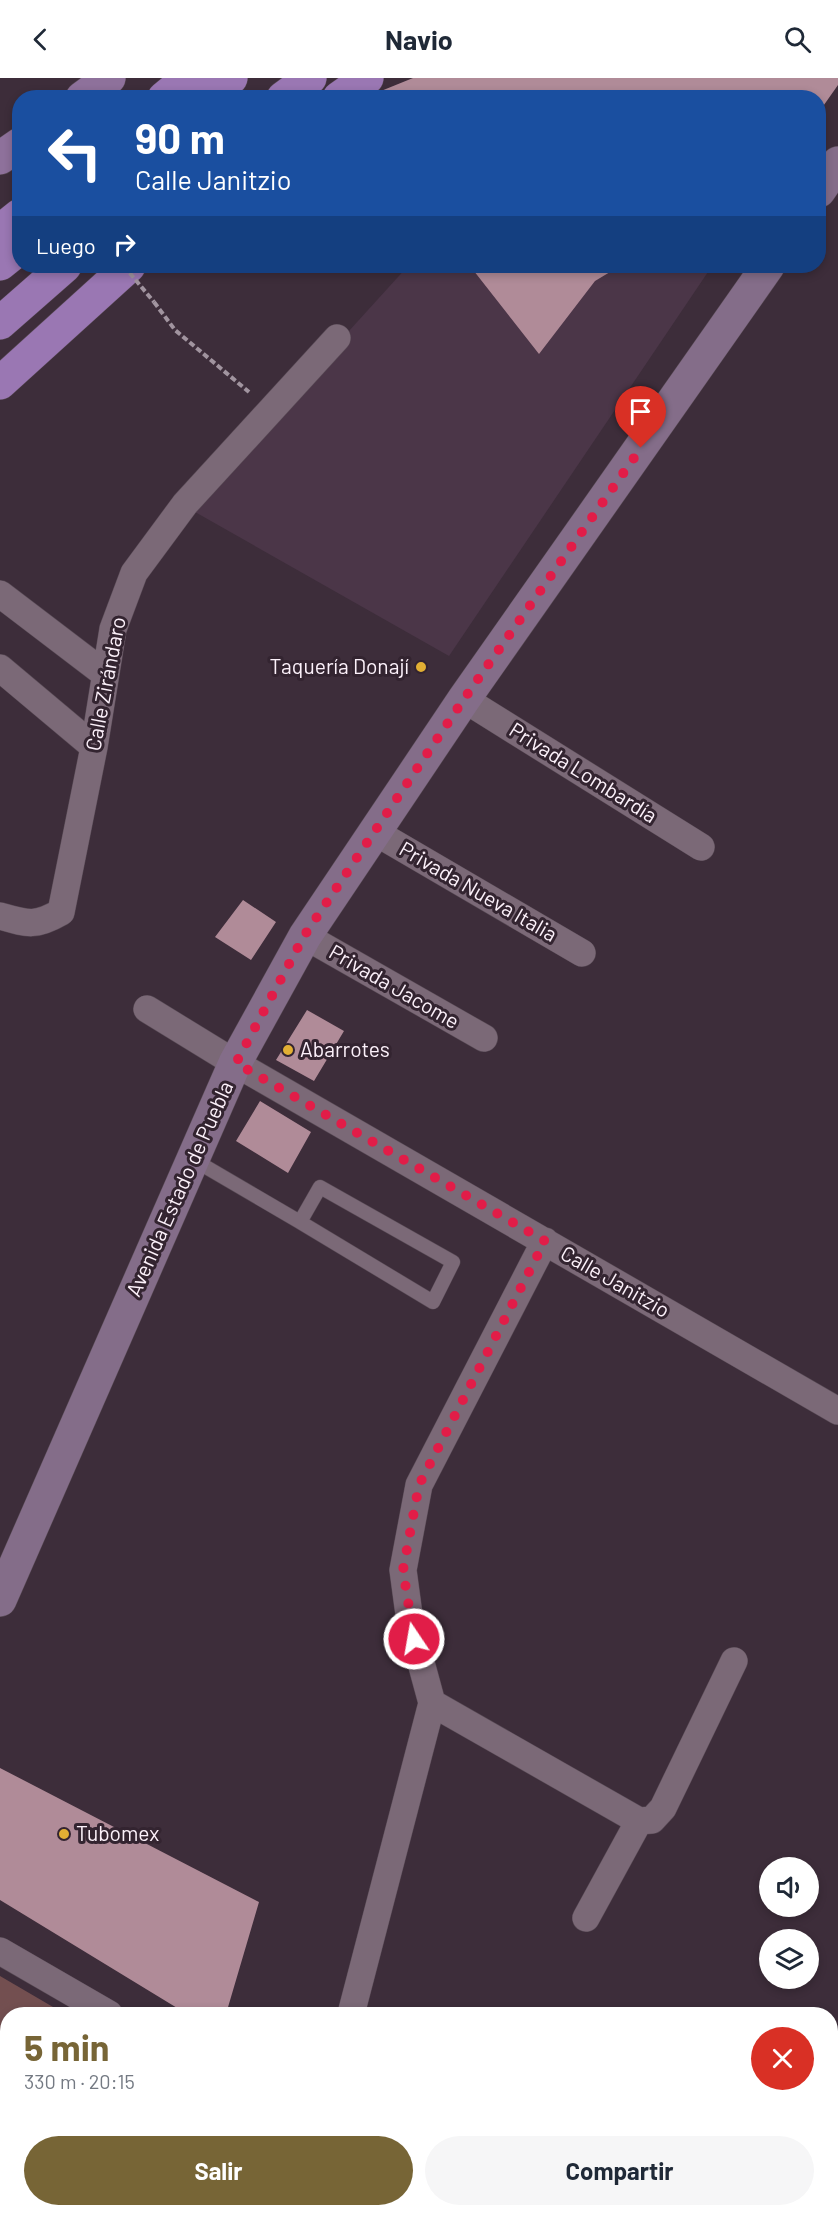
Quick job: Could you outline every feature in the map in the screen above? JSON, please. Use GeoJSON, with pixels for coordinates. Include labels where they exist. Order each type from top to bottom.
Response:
{"type":"FeatureCollection","features":[{"type":"Feature","properties":{"kind":"highway"},"geometry":{"type":"LineString","coordinates":[[174,90],[188,78]]}},
{"type":"Feature","properties":{"kind":"highway"},"geometry":{"type":"LineString","coordinates":[[215,90],[231,78]]}},
{"type":"Feature","properties":{"kind":"highway"},"geometry":{"type":"LineString","coordinates":[[294,90],[310,78]]}},
{"type":"Feature","properties":{"kind":"highway"},"geometry":{"type":"LineString","coordinates":[[350,90],[367,78]]}},
{"type":"Feature","properties":{"kind":"highway"},"geometry":{"type":"LineString","coordinates":[[0,231],[12,221]]}},
{"type":"Feature","properties":{"kind":"highway"},"geometry":{"type":"LineString","coordinates":[[0,264],[12,254]]}},
{"type":"Feature","properties":{"kind":"highway"},"geometry":{"type":"LineString","coordinates":[[0,323],[57,273]]}},
{"type":"Feature","properties":{"kind":"highway"},"geometry":{"type":"LineString","coordinates":[[0,383],[121,273]]}},
{"type":"Feature","properties":{"kind":"main road"},"geometry":{"type":"LineString","coordinates":[[93,90],[109,78]]}},
{"type":"Feature","properties":{"kind":"street"},"geometry":{"type":"LineString","coordinates":[[826,181],[838,163]]}},
{"type":"Feature","properties":{"kind":"street","name":"Avenida Estado de Puebla"},"geometry":{"type":"LineString","coordinates":[[0,1600],[236,1063],[304,936],[464,699],[763,273]]}},
{"type":"Feature","properties":{"kind":"street","name":"Calle Zirándaro"},"geometry":{"type":"LineString","coordinates":[[0,916],[21,922],[42,922],[61,912],[94,747],[113,629],[134,573],[185,504],[336,338]]}},
{"type":"Feature","properties":{"kind":"street"},"geometry":{"type":"LineString","coordinates":[[0,594],[105,674]]}},
{"type":"Feature","properties":{"kind":"street"},"geometry":{"type":"LineString","coordinates":[[0,668],[94,747]]}},
{"type":"Feature","properties":{"kind":"street","name":"Privada Lombardía"},"geometry":{"type":"LineString","coordinates":[[464,699],[701,847]]}},
{"type":"Feature","properties":{"kind":"street","name":"Privada Nueva Italia"},"geometry":{"type":"LineString","coordinates":[[375,832],[582,953]]}},
{"type":"Feature","properties":{"kind":"street","name":"Privada Jacome"},"geometry":{"type":"LineString","coordinates":[[304,936],[484,1038]]}},
{"type":"Feature","properties":{"kind":"street","name":"Calle Janitzio"},"geometry":{"type":"LineString","coordinates":[[147,1009],[236,1063],[838,1411]]}},
{"type":"Feature","properties":{"kind":"street"},"geometry":{"type":"LineString","coordinates":[[353,2007],[432,1703],[410,1622],[403,1570],[419,1485],[545,1241]]}},
{"type":"Feature","properties":{"kind":"street"},"geometry":{"type":"LineString","coordinates":[[432,1703],[639,1821],[652,1820],[663,1808],[734,1661]]}},
{"type":"Feature","properties":{"kind":"street"},"geometry":{"type":"LineString","coordinates":[[586,1918],[639,1821]]}},
{"type":"Feature","properties":{"kind":"street"},"geometry":{"type":"LineString","coordinates":[[0,1951],[97,2007]]}},
{"type":"Feature","properties":{"kind":"lane"},"geometry":{"type":"LineString","coordinates":[[194,1160],[433,1302],[453,1262],[321,1187],[300,1222]]}},
{"type":"Feature","properties":{"kind":"path"},"geometry":{"type":"LineString","coordinates":[[130,273],[176,330],[270,410]]}},
{"type":"Feature","properties":{"kind":"shaded area"},"geometry":{"type":"Polygon","coordinates":[[[402,273],[707,273],[449,656],[188,508],[402,273]]]}},
{"type":"Feature","properties":{"kind":"shaded area"},"geometry":{"type":"Polygon","coordinates":[[[0,1976],[53,2007],[0,2007],[0,1976]]]}},
{"type":"Feature","properties":{"kind":"building"},"geometry":{"type":"Polygon","coordinates":[[[413,78],[838,78],[838,85],[826,102],[826,90],[383,90],[413,78]]]}},
{"type":"Feature","properties":{"kind":"building"},"geometry":{"type":"Polygon","coordinates":[[[475,273],[608,273],[595,281],[539,354],[475,273]]]}},
{"type":"Feature","properties":{"kind":"building"},"geometry":{"type":"Polygon","coordinates":[[[243,900],[276,922],[251,960],[215,937],[243,900]]]}},
{"type":"Feature","properties":{"kind":"building"},"geometry":{"type":"Polygon","coordinates":[[[307,1010],[344,1031],[314,1081],[276,1060],[307,1010]]]}},
{"type":"Feature","properties":{"kind":"building"},"geometry":{"type":"Polygon","coordinates":[[[260,1101],[311,1132],[288,1173],[236,1141],[260,1101]]]}},
{"type":"Feature","properties":{"kind":"building","name":"Tubomex"},"geometry":{"type":"Polygon","coordinates":[[[0,1768],[259,1902],[228,2007],[176,2007],[0,1900],[0,1768]]]}},
{"type":"Feature","properties":{"kind":"place","name":"Taquería Donají"},"geometry":{"type":"Point","coordinates":[421,667]}},
{"type":"Feature","properties":{"kind":"place","name":"Abarrotes"},"geometry":{"type":"Point","coordinates":[288,1050]}},
{"type":"Feature","properties":{"kind":"place","name":"Tubomex"},"geometry":{"type":"Point","coordinates":[64,1834]}},
{"type":"Feature","properties":{"kind":"route"},"geometry":{"type":"LineString","coordinates":[[414,1639],[403,1570],[419,1485],[545,1241],[236,1063],[304,936],[464,699],[641,448]]}}]}
